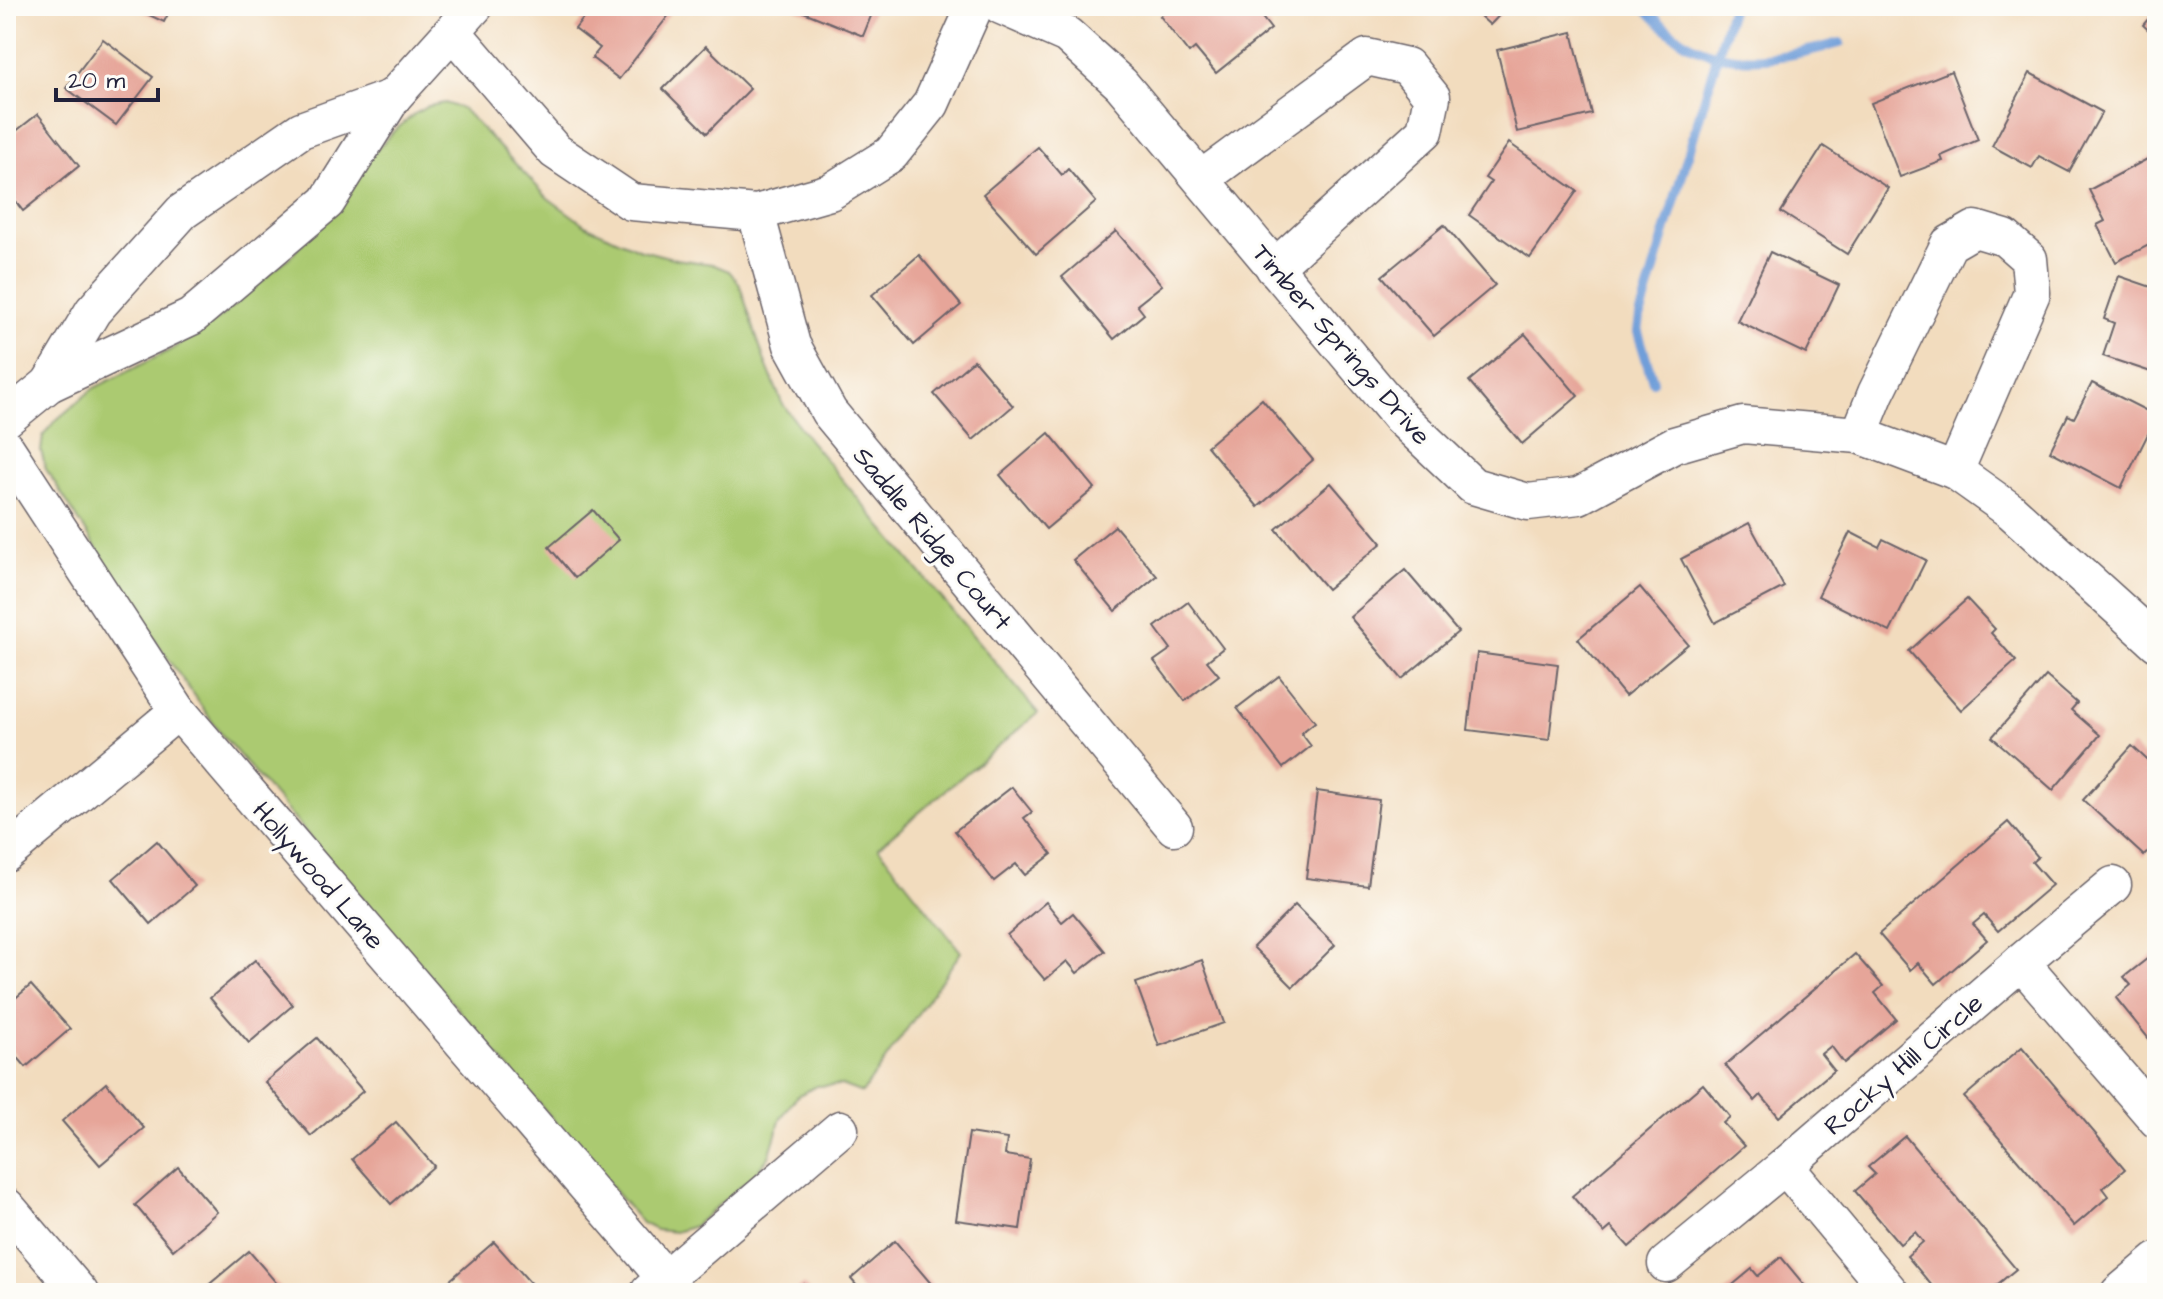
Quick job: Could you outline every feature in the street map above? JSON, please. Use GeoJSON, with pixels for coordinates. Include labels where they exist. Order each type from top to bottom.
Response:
{"type":"FeatureCollection","features":[{"type":"Feature","properties":{"kind":"street"},"geometry":{"type":"LineString","coordinates":[[6,419],[49,384],[191,317],[327,202],[393,97],[464,19],[555,151],[631,202],[756,213],[830,192],[891,154],[931,104],[975,6]]}},
{"type":"Feature","properties":{"kind":"street","name":"Timber Springs Drive"},"geometry":{"type":"LineString","coordinates":[[1001,6],[1067,35],[1121,84],[1399,416],[1473,486],[1528,502],[1579,496],[1674,445],[1743,425],[1859,435],[1955,471],[2011,511],[2157,643]]}},
{"type":"Feature","properties":{"kind":"street"},"geometry":{"type":"LineString","coordinates":[[1201,179],[1367,57],[1407,66],[1432,97],[1425,131],[1274,268]]}},
{"type":"Feature","properties":{"kind":"street"},"geometry":{"type":"LineString","coordinates":[[49,384],[93,311],[182,212],[301,130],[393,97]]}},
{"type":"Feature","properties":{"kind":"street","name":"Saddle Ridge Court"},"geometry":{"type":"LineString","coordinates":[[756,213],[792,345],[829,412],[1174,827]]}},
{"type":"Feature","properties":{"kind":"street"},"geometry":{"type":"LineString","coordinates":[[1859,435],[1876,393],[1949,244],[1975,229],[2005,238],[2029,259],[2032,293],[1955,471]]}},
{"type":"Feature","properties":{"kind":"street","name":"Hollywood Lane"},"geometry":{"type":"LineString","coordinates":[[6,448],[178,711],[656,1285]]}},
{"type":"Feature","properties":{"kind":"street"},"geometry":{"type":"LineString","coordinates":[[6,854],[178,711]]}},
{"type":"Feature","properties":{"kind":"street","name":"Rocky Hill Circle"},"geometry":{"type":"LineString","coordinates":[[1666,1264],[2113,885]]}},
{"type":"Feature","properties":{"kind":"street"},"geometry":{"type":"LineString","coordinates":[[2021,962],[2157,1120]]}},
{"type":"Feature","properties":{"kind":"street"},"geometry":{"type":"LineString","coordinates":[[656,1285],[840,1129]]}},
{"type":"Feature","properties":{"kind":"street"},"geometry":{"type":"LineString","coordinates":[[1785,1166],[1891,1293]]}},
{"type":"Feature","properties":{"kind":"street"},"geometry":{"type":"LineString","coordinates":[[6,1206],[80,1293]]}},
{"type":"Feature","properties":{"kind":"street"},"geometry":{"type":"LineString","coordinates":[[2119,1293],[2157,1261]]}},
{"type":"Feature","properties":{"kind":"green space"},"geometry":{"type":"Polygon","coordinates":[[[445,103],[463,109],[548,198],[585,225],[638,249],[712,264],[729,271],[739,283],[782,403],[809,440],[1038,713],[878,847],[961,952],[862,1093],[841,1085],[816,1086],[797,1096],[781,1118],[769,1157],[755,1174],[694,1226],[675,1232],[656,1230],[642,1223],[221,734],[157,643],[46,469],[41,451],[43,436],[54,422],[94,388],[169,351],[218,319],[294,253],[392,133],[428,106],[445,103]]]}},
{"type":"Feature","properties":{"kind":"building"},"geometry":{"type":"Polygon","coordinates":[[[130,6],[172,6],[164,22],[130,6]]]}},
{"type":"Feature","properties":{"kind":"building"},"geometry":{"type":"Polygon","coordinates":[[[593,6],[658,6],[669,15],[619,79],[592,58],[600,48],[575,29],[593,6]]]}},
{"type":"Feature","properties":{"kind":"building"},"geometry":{"type":"Polygon","coordinates":[[[789,6],[875,6],[863,36],[789,6]]]}},
{"type":"Feature","properties":{"kind":"building"},"geometry":{"type":"Polygon","coordinates":[[[1172,6],[1253,6],[1271,29],[1216,73],[1195,48],[1189,53],[1160,16],[1172,6]]]}},
{"type":"Feature","properties":{"kind":"building"},"geometry":{"type":"Polygon","coordinates":[[[1469,6],[1508,6],[1490,25],[1469,6]]]}},
{"type":"Feature","properties":{"kind":"building"},"geometry":{"type":"Polygon","coordinates":[[[2157,9],[2157,38],[2143,25],[2157,9]]]}},
{"type":"Feature","properties":{"kind":"building"},"geometry":{"type":"Polygon","coordinates":[[[1572,32],[1592,114],[1517,132],[1497,50],[1572,32]]]}},
{"type":"Feature","properties":{"kind":"building"},"geometry":{"type":"Polygon","coordinates":[[[103,39],[153,77],[116,125],[66,88],[103,39]]]}},
{"type":"Feature","properties":{"kind":"building"},"geometry":{"type":"Polygon","coordinates":[[[706,46],[750,89],[707,133],[663,89],[706,46]]]}},
{"type":"Feature","properties":{"kind":"building"},"geometry":{"type":"Polygon","coordinates":[[[1951,71],[1978,140],[1941,156],[1943,161],[1900,177],[1871,103],[1951,71]]]}},
{"type":"Feature","properties":{"kind":"building"},"geometry":{"type":"Polygon","coordinates":[[[2030,73],[2102,112],[2069,172],[2039,156],[2032,168],[1992,146],[2030,73]]]}},
{"type":"Feature","properties":{"kind":"building"},"geometry":{"type":"Polygon","coordinates":[[[38,114],[79,166],[23,211],[6,189],[6,139],[38,114]]]}},
{"type":"Feature","properties":{"kind":"building"},"geometry":{"type":"Polygon","coordinates":[[[1509,143],[1577,191],[1530,258],[1469,215],[1491,182],[1485,178],[1509,143]]]}},
{"type":"Feature","properties":{"kind":"building"},"geometry":{"type":"Polygon","coordinates":[[[1823,146],[1888,188],[1847,254],[1781,212],[1823,146]]]}},
{"type":"Feature","properties":{"kind":"building"},"geometry":{"type":"Polygon","coordinates":[[[1038,147],[1062,175],[1068,169],[1096,202],[1036,254],[983,194],[1038,147]]]}},
{"type":"Feature","properties":{"kind":"building"},"geometry":{"type":"Polygon","coordinates":[[[2153,156],[2157,165],[2157,241],[2116,262],[2097,225],[2105,221],[2089,190],[2153,156]]]}},
{"type":"Feature","properties":{"kind":"building"},"geometry":{"type":"Polygon","coordinates":[[[1444,225],[1495,285],[1434,336],[1382,276],[1444,225]]]}},
{"type":"Feature","properties":{"kind":"building"},"geometry":{"type":"Polygon","coordinates":[[[1116,231],[1162,285],[1137,305],[1144,314],[1114,339],[1062,277],[1116,231]]]}},
{"type":"Feature","properties":{"kind":"building"},"geometry":{"type":"Polygon","coordinates":[[[1770,252],[1839,285],[1806,354],[1737,321],[1770,252]]]}},
{"type":"Feature","properties":{"kind":"building"},"geometry":{"type":"Polygon","coordinates":[[[919,255],[961,305],[914,345],[872,295],[919,255]]]}},
{"type":"Feature","properties":{"kind":"building"},"geometry":{"type":"Polygon","coordinates":[[[2119,276],[2157,289],[2157,374],[2103,356],[2114,323],[2104,319],[2119,276]]]}},
{"type":"Feature","properties":{"kind":"building"},"geometry":{"type":"Polygon","coordinates":[[[1525,334],[1578,396],[1522,444],[1469,381],[1525,334]]]}},
{"type":"Feature","properties":{"kind":"building"},"geometry":{"type":"Polygon","coordinates":[[[974,360],[1013,406],[973,440],[934,394],[974,360]]]}},
{"type":"Feature","properties":{"kind":"building"},"geometry":{"type":"Polygon","coordinates":[[[2092,383],[2157,416],[2121,488],[2050,451],[2068,415],[2074,418],[2092,383]]]}},
{"type":"Feature","properties":{"kind":"building"},"geometry":{"type":"Polygon","coordinates":[[[1262,399],[1313,460],[1258,507],[1207,446],[1262,399]]]}},
{"type":"Feature","properties":{"kind":"building"},"geometry":{"type":"Polygon","coordinates":[[[1049,433],[1095,488],[1046,529],[1000,475],[1049,433]]]}},
{"type":"Feature","properties":{"kind":"building"},"geometry":{"type":"Polygon","coordinates":[[[1331,483],[1382,543],[1327,589],[1276,529],[1331,483]]]}},
{"type":"Feature","properties":{"kind":"building"},"geometry":{"type":"Polygon","coordinates":[[[593,510],[619,540],[575,578],[549,547],[593,510]]]}},
{"type":"Feature","properties":{"kind":"building"},"geometry":{"type":"Polygon","coordinates":[[[1749,523],[1784,587],[1715,623],[1681,559],[1749,523]]]}},
{"type":"Feature","properties":{"kind":"building"},"geometry":{"type":"Polygon","coordinates":[[[1115,526],[1157,576],[1115,611],[1073,560],[1115,526]]]}},
{"type":"Feature","properties":{"kind":"building"},"geometry":{"type":"Polygon","coordinates":[[[1850,532],[1879,547],[1883,539],[1926,560],[1890,632],[1818,596],[1850,532]]]}},
{"type":"Feature","properties":{"kind":"building"},"geometry":{"type":"Polygon","coordinates":[[[1405,570],[1458,632],[1402,679],[1350,617],[1405,570]]]}},
{"type":"Feature","properties":{"kind":"building"},"geometry":{"type":"Polygon","coordinates":[[[1640,587],[1688,644],[1625,696],[1578,639],[1640,587]]]}},
{"type":"Feature","properties":{"kind":"building"},"geometry":{"type":"Polygon","coordinates":[[[1967,599],[1995,629],[1991,633],[2016,661],[1961,710],[1909,651],[1967,599]]]}},
{"type":"Feature","properties":{"kind":"building"},"geometry":{"type":"Polygon","coordinates":[[[1188,602],[1223,648],[1207,661],[1219,675],[1185,701],[1154,661],[1171,649],[1155,627],[1188,602]]]}},
{"type":"Feature","properties":{"kind":"building"},"geometry":{"type":"Polygon","coordinates":[[[1477,653],[1558,664],[1549,740],[1468,730],[1477,653]]]}},
{"type":"Feature","properties":{"kind":"building"},"geometry":{"type":"Polygon","coordinates":[[[1279,676],[1315,722],[1301,733],[1311,746],[1283,768],[1237,708],[1279,676]]]}},
{"type":"Feature","properties":{"kind":"building"},"geometry":{"type":"Polygon","coordinates":[[[2046,676],[2077,703],[2071,710],[2100,735],[2053,790],[1992,737],[2046,676]]]}},
{"type":"Feature","properties":{"kind":"building"},"geometry":{"type":"Polygon","coordinates":[[[2132,746],[2157,769],[2157,841],[2144,856],[2083,800],[2132,746]]]}},
{"type":"Feature","properties":{"kind":"building"},"geometry":{"type":"Polygon","coordinates":[[[1012,787],[1032,812],[1024,818],[1052,854],[1025,875],[1016,864],[994,881],[955,831],[1012,787]]]}},
{"type":"Feature","properties":{"kind":"building"},"geometry":{"type":"Polygon","coordinates":[[[1317,791],[1379,800],[1368,886],[1306,878],[1317,791]]]}},
{"type":"Feature","properties":{"kind":"building"},"geometry":{"type":"Polygon","coordinates":[[[2008,822],[2038,857],[2032,862],[2052,885],[1998,931],[1984,915],[1973,924],[1987,940],[1936,984],[1918,963],[1910,970],[1879,934],[2008,822]]]}},
{"type":"Feature","properties":{"kind":"building"},"geometry":{"type":"Polygon","coordinates":[[[157,841],[195,886],[151,924],[113,879],[157,841]]]}},
{"type":"Feature","properties":{"kind":"building"},"geometry":{"type":"Polygon","coordinates":[[[1046,902],[1062,922],[1073,913],[1105,951],[1077,973],[1067,961],[1045,980],[1007,935],[1046,902]]]}},
{"type":"Feature","properties":{"kind":"building"},"geometry":{"type":"Polygon","coordinates":[[[1295,905],[1335,945],[1293,987],[1253,947],[1295,905]]]}},
{"type":"Feature","properties":{"kind":"building"},"geometry":{"type":"Polygon","coordinates":[[[2157,951],[2157,1049],[2116,998],[2131,985],[2124,977],[2157,951]]]}},
{"type":"Feature","properties":{"kind":"building"},"geometry":{"type":"Polygon","coordinates":[[[1855,954],[1883,986],[1875,993],[1896,1019],[1844,1063],[1831,1046],[1821,1054],[1834,1070],[1779,1117],[1761,1095],[1755,1101],[1725,1065],[1855,954]]]}},
{"type":"Feature","properties":{"kind":"building"},"geometry":{"type":"Polygon","coordinates":[[[255,960],[293,1005],[249,1043],[210,998],[255,960]]]}},
{"type":"Feature","properties":{"kind":"building"},"geometry":{"type":"Polygon","coordinates":[[[1202,960],[1224,1023],[1159,1046],[1136,983],[1202,960]]]}},
{"type":"Feature","properties":{"kind":"building"},"geometry":{"type":"Polygon","coordinates":[[[31,985],[70,1029],[26,1067],[6,1044],[6,1006],[31,985]]]}},
{"type":"Feature","properties":{"kind":"building"},"geometry":{"type":"Polygon","coordinates":[[[317,1038],[363,1091],[311,1136],[265,1082],[317,1038]]]}},
{"type":"Feature","properties":{"kind":"building"},"geometry":{"type":"Polygon","coordinates":[[[2022,1047],[2125,1169],[2103,1188],[2109,1196],[2074,1226],[1964,1097],[2022,1047]]]}},
{"type":"Feature","properties":{"kind":"building"},"geometry":{"type":"Polygon","coordinates":[[[106,1083],[144,1128],[100,1165],[62,1121],[106,1083]]]}},
{"type":"Feature","properties":{"kind":"building"},"geometry":{"type":"Polygon","coordinates":[[[1703,1084],[1730,1117],[1723,1123],[1744,1146],[1629,1247],[1611,1227],[1604,1233],[1572,1196],[1703,1084]]]}},
{"type":"Feature","properties":{"kind":"building"},"geometry":{"type":"Polygon","coordinates":[[[396,1122],[434,1166],[391,1204],[352,1159],[396,1122]]]}},
{"type":"Feature","properties":{"kind":"building"},"geometry":{"type":"Polygon","coordinates":[[[969,1133],[1007,1139],[1005,1155],[1030,1159],[1020,1229],[956,1220],[969,1133]]]}},
{"type":"Feature","properties":{"kind":"building"},"geometry":{"type":"Polygon","coordinates":[[[1905,1136],[2016,1269],[1987,1293],[1977,1288],[1971,1293],[1938,1293],[1907,1256],[1923,1242],[1915,1232],[1900,1244],[1855,1191],[1875,1174],[1868,1167],[1905,1136]]]}},
{"type":"Feature","properties":{"kind":"building"},"geometry":{"type":"Polygon","coordinates":[[[178,1167],[217,1212],[173,1250],[135,1205],[178,1167]]]}},
{"type":"Feature","properties":{"kind":"building"},"geometry":{"type":"Polygon","coordinates":[[[895,1241],[933,1286],[925,1293],[863,1293],[851,1279],[895,1241]]]}},
{"type":"Feature","properties":{"kind":"building"},"geometry":{"type":"Polygon","coordinates":[[[494,1242],[533,1286],[525,1293],[462,1293],[450,1280],[494,1242]]]}},
{"type":"Feature","properties":{"kind":"building"},"geometry":{"type":"Polygon","coordinates":[[[249,1251],[285,1293],[209,1293],[205,1288],[249,1251]]]}},
{"type":"Feature","properties":{"kind":"building"},"geometry":{"type":"Polygon","coordinates":[[[1781,1257],[1811,1293],[1723,1293],[1752,1269],[1758,1276],[1781,1257]]]}},
{"type":"Feature","properties":{"kind":"building"},"geometry":{"type":"Polygon","coordinates":[[[803,1284],[811,1293],[792,1293],[803,1284]]]}},
{"type":"Feature","properties":{"kind":"waterway"},"geometry":{"type":"LineString","coordinates":[[1644,6],[1688,44],[1735,58],[1785,55],[1840,43]]}},
{"type":"Feature","properties":{"kind":"waterway"},"geometry":{"type":"LineString","coordinates":[[1653,381],[1638,332],[1640,317],[1732,6]]}}]}
